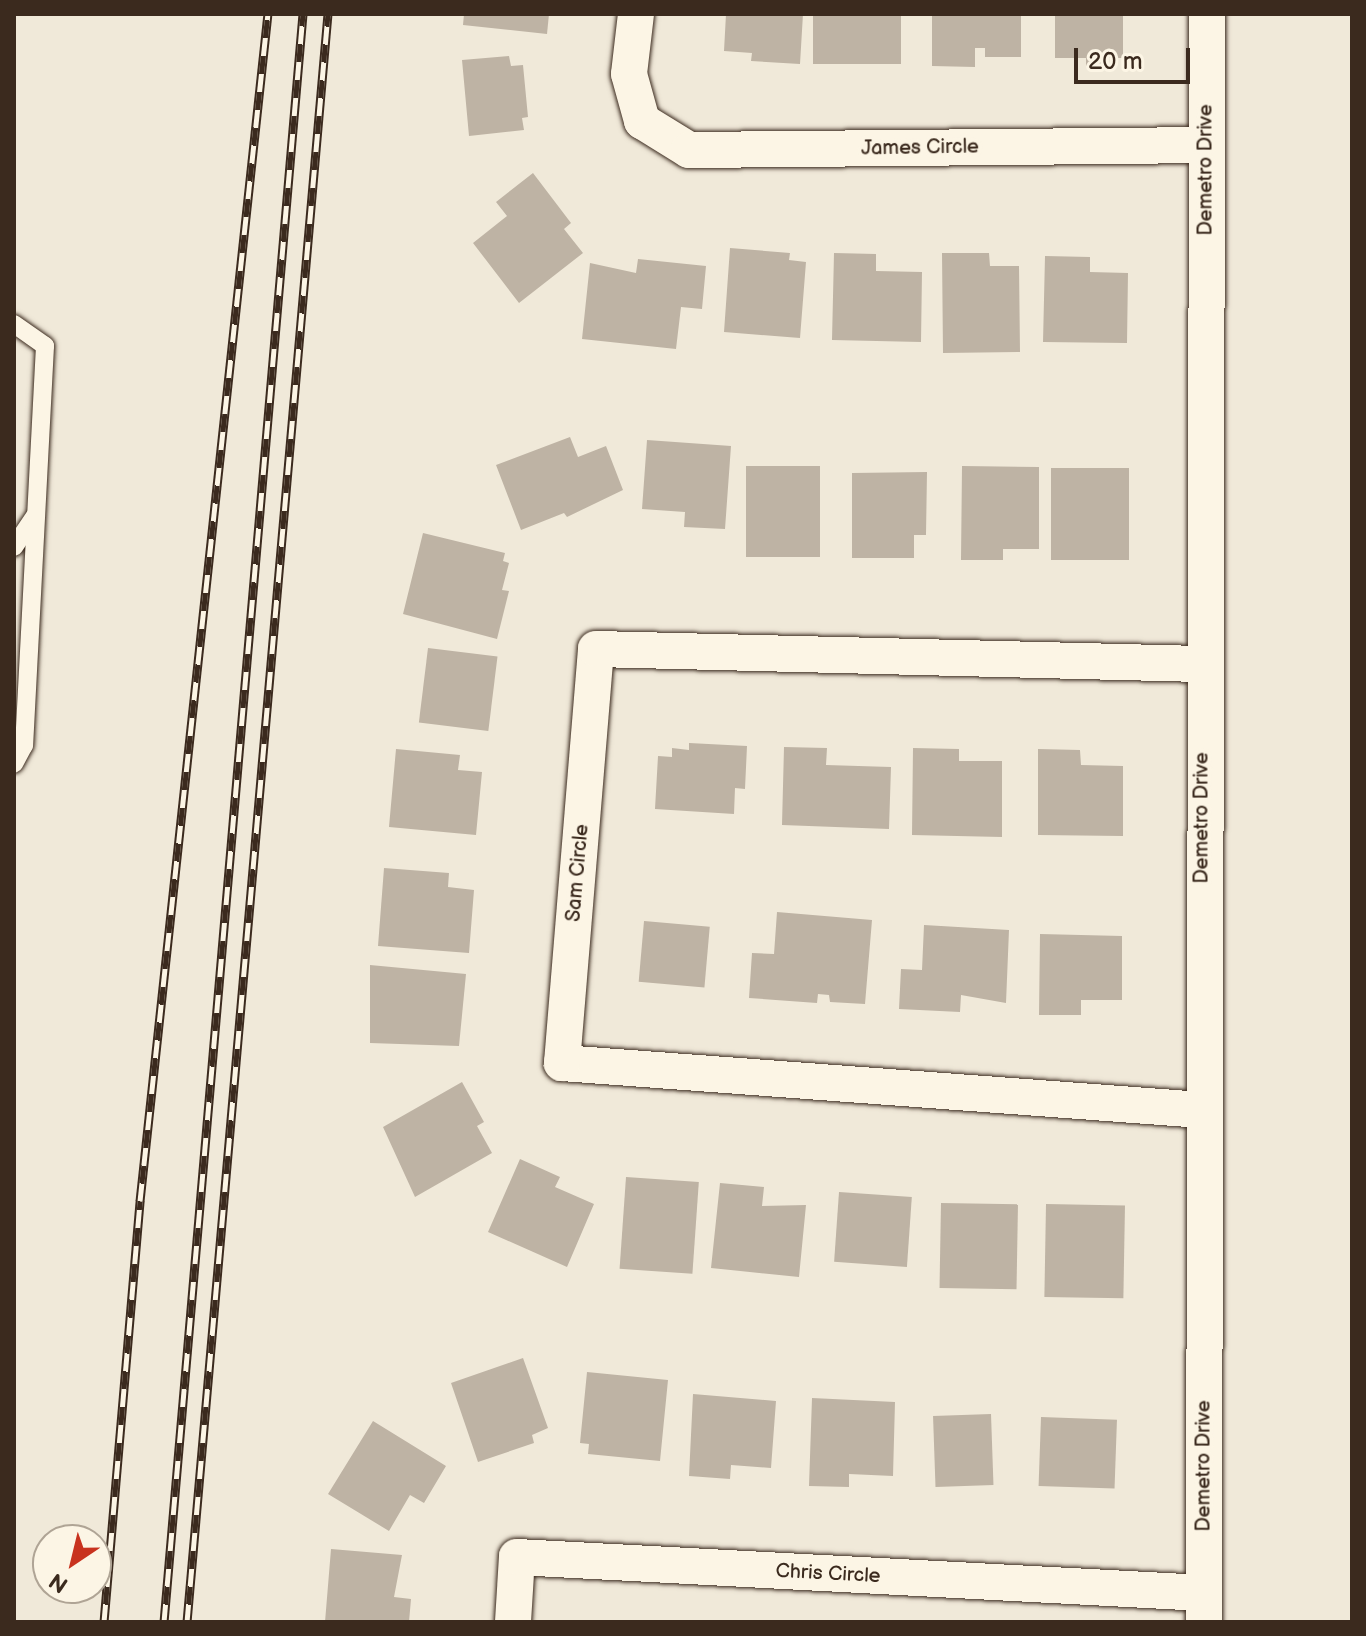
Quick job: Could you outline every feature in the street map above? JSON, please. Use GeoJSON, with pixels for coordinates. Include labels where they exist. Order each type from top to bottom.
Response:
{"type":"FeatureCollection","features":[{"type":"Feature","properties":{"kind":"street","name":"James Circle"},"geometry":{"type":"LineString","coordinates":[[636,14],[629,74],[642,121],[689,150],[1207,145]]}},
{"type":"Feature","properties":{"kind":"street","name":"Demetro Drive"},"geometry":{"type":"LineString","coordinates":[[1204,1608],[1202,664],[1207,14]]}},
{"type":"Feature","properties":{"kind":"street","name":"Sam Circle"},"geometry":{"type":"LineString","coordinates":[[1202,664],[596,649],[562,1063],[1202,1110]]}},
{"type":"Feature","properties":{"kind":"street","name":"Chris Circle"},"geometry":{"type":"LineString","coordinates":[[513,1622],[517,1557],[1204,1608]]}},
{"type":"Feature","properties":{"kind":"lane"},"geometry":{"type":"LineString","coordinates":[[14,324],[45,346],[24,745],[14,764]]}},
{"type":"Feature","properties":{"kind":"lane"},"geometry":{"type":"LineString","coordinates":[[14,547],[36,515]]}},
{"type":"Feature","properties":{"kind":"building"},"geometry":{"type":"Polygon","coordinates":[[[464,14],[549,14],[547,34],[463,25],[464,14]]]}},
{"type":"Feature","properties":{"kind":"building"},"geometry":{"type":"Polygon","coordinates":[[[726,14],[803,14],[800,64],[751,61],[752,53],[724,51],[726,14]]]}},
{"type":"Feature","properties":{"kind":"building"},"geometry":{"type":"Polygon","coordinates":[[[813,14],[901,14],[901,64],[813,64],[813,14]]]}},
{"type":"Feature","properties":{"kind":"building"},"geometry":{"type":"Polygon","coordinates":[[[932,14],[1021,14],[1021,57],[985,57],[985,48],[975,48],[975,67],[932,66],[932,14]]]}},
{"type":"Feature","properties":{"kind":"building"},"geometry":{"type":"Polygon","coordinates":[[[1055,14],[1123,14],[1123,58],[1106,58],[1107,66],[1086,66],[1086,58],[1055,58],[1055,14]]]}},
{"type":"Feature","properties":{"kind":"building"},"geometry":{"type":"Polygon","coordinates":[[[509,56],[511,66],[523,65],[528,117],[522,118],[524,130],[469,136],[462,60],[509,56]]]}},
{"type":"Feature","properties":{"kind":"building"},"geometry":{"type":"Polygon","coordinates":[[[533,173],[571,223],[564,229],[583,253],[519,303],[473,243],[507,216],[496,202],[533,173]]]}},
{"type":"Feature","properties":{"kind":"building"},"geometry":{"type":"Polygon","coordinates":[[[730,248],[790,253],[789,260],[806,262],[800,338],[724,332],[730,248]]]}},
{"type":"Feature","properties":{"kind":"building"},"geometry":{"type":"Polygon","coordinates":[[[834,253],[876,254],[876,271],[922,272],[921,342],[832,340],[834,253]]]}},
{"type":"Feature","properties":{"kind":"building"},"geometry":{"type":"Polygon","coordinates":[[[942,253],[989,253],[990,266],[1019,266],[1020,352],[943,353],[942,253]]]}},
{"type":"Feature","properties":{"kind":"building"},"geometry":{"type":"Polygon","coordinates":[[[1045,256],[1090,257],[1090,272],[1128,273],[1127,343],[1043,342],[1045,256]]]}},
{"type":"Feature","properties":{"kind":"building"},"geometry":{"type":"Polygon","coordinates":[[[638,259],[706,266],[702,309],[681,307],[676,349],[582,339],[590,263],[636,273],[638,259]]]}},
{"type":"Feature","properties":{"kind":"building"},"geometry":{"type":"Polygon","coordinates":[[[570,437],[578,457],[606,446],[623,490],[567,517],[564,513],[521,530],[496,465],[570,437]]]}},
{"type":"Feature","properties":{"kind":"building"},"geometry":{"type":"Polygon","coordinates":[[[647,440],[731,446],[725,529],[684,527],[685,512],[642,509],[647,440]]]}},
{"type":"Feature","properties":{"kind":"building"},"geometry":{"type":"Polygon","coordinates":[[[746,466],[820,466],[820,557],[746,557],[746,466]]]}},
{"type":"Feature","properties":{"kind":"building"},"geometry":{"type":"Polygon","coordinates":[[[962,466],[1039,467],[1039,549],[1003,549],[1003,560],[961,560],[962,466]]]}},
{"type":"Feature","properties":{"kind":"building"},"geometry":{"type":"Polygon","coordinates":[[[1051,468],[1129,468],[1129,560],[1051,560],[1051,468]]]}},
{"type":"Feature","properties":{"kind":"building"},"geometry":{"type":"Polygon","coordinates":[[[927,472],[926,535],[914,535],[914,558],[852,558],[852,473],[927,472]]]}},
{"type":"Feature","properties":{"kind":"building"},"geometry":{"type":"Polygon","coordinates":[[[423,533],[505,553],[503,561],[509,563],[502,590],[509,591],[497,639],[403,614],[423,533]]]}},
{"type":"Feature","properties":{"kind":"building"},"geometry":{"type":"Polygon","coordinates":[[[428,648],[497,657],[488,731],[419,722],[428,648]]]}},
{"type":"Feature","properties":{"kind":"building"},"geometry":{"type":"Polygon","coordinates":[[[689,743],[747,746],[745,789],[735,788],[734,814],[655,809],[658,756],[672,757],[672,748],[689,750],[689,743]]]}},
{"type":"Feature","properties":{"kind":"building"},"geometry":{"type":"Polygon","coordinates":[[[784,747],[827,748],[826,765],[891,767],[889,829],[782,825],[784,747]]]}},
{"type":"Feature","properties":{"kind":"building"},"geometry":{"type":"Polygon","coordinates":[[[913,748],[959,749],[959,761],[1002,761],[1002,837],[912,835],[913,748]]]}},
{"type":"Feature","properties":{"kind":"building"},"geometry":{"type":"Polygon","coordinates":[[[396,749],[460,755],[458,770],[482,772],[476,835],[389,827],[396,749]]]}},
{"type":"Feature","properties":{"kind":"building"},"geometry":{"type":"Polygon","coordinates":[[[1038,749],[1080,750],[1081,765],[1123,766],[1123,836],[1038,835],[1038,749]]]}},
{"type":"Feature","properties":{"kind":"building"},"geometry":{"type":"Polygon","coordinates":[[[384,868],[449,873],[448,887],[474,890],[469,953],[378,946],[384,868]]]}},
{"type":"Feature","properties":{"kind":"building"},"geometry":{"type":"Polygon","coordinates":[[[777,912],[872,920],[865,1004],[830,1002],[829,995],[818,994],[817,1003],[749,998],[752,953],[774,954],[777,912]]]}},
{"type":"Feature","properties":{"kind":"building"},"geometry":{"type":"Polygon","coordinates":[[[644,921],[710,927],[704,988],[639,982],[644,921]]]}},
{"type":"Feature","properties":{"kind":"building"},"geometry":{"type":"Polygon","coordinates":[[[924,925],[1009,930],[1006,1003],[961,995],[960,1012],[899,1009],[901,969],[922,970],[924,925]]]}},
{"type":"Feature","properties":{"kind":"building"},"geometry":{"type":"Polygon","coordinates":[[[1040,934],[1122,936],[1122,1000],[1081,1000],[1081,1015],[1039,1015],[1040,934]]]}},
{"type":"Feature","properties":{"kind":"building"},"geometry":{"type":"Polygon","coordinates":[[[370,965],[466,974],[459,1046],[370,1043],[370,965]]]}},
{"type":"Feature","properties":{"kind":"building"},"geometry":{"type":"Polygon","coordinates":[[[462,1082],[484,1122],[477,1126],[492,1153],[415,1197],[383,1127],[462,1082]]]}},
{"type":"Feature","properties":{"kind":"building"},"geometry":{"type":"Polygon","coordinates":[[[520,1159],[560,1177],[555,1187],[594,1204],[567,1267],[488,1232],[520,1159]]]}},
{"type":"Feature","properties":{"kind":"building"},"geometry":{"type":"Polygon","coordinates":[[[626,1177],[699,1182],[692,1274],[620,1269],[626,1177]]]}},
{"type":"Feature","properties":{"kind":"building"},"geometry":{"type":"Polygon","coordinates":[[[720,1183],[764,1187],[762,1206],[806,1205],[799,1277],[711,1268],[720,1183]]]}},
{"type":"Feature","properties":{"kind":"building"},"geometry":{"type":"Polygon","coordinates":[[[839,1192],[912,1197],[907,1267],[834,1262],[839,1192]]]}},
{"type":"Feature","properties":{"kind":"building"},"geometry":{"type":"Polygon","coordinates":[[[941,1203],[1018,1204],[1017,1289],[940,1288],[941,1203]]]}},
{"type":"Feature","properties":{"kind":"building"},"geometry":{"type":"Polygon","coordinates":[[[1046,1204],[1125,1205],[1123,1298],[1044,1297],[1046,1204]]]}},
{"type":"Feature","properties":{"kind":"building"},"geometry":{"type":"Polygon","coordinates":[[[523,1358],[548,1428],[532,1435],[534,1443],[478,1462],[451,1383],[523,1358]]]}},
{"type":"Feature","properties":{"kind":"building"},"geometry":{"type":"Polygon","coordinates":[[[587,1372],[668,1380],[660,1461],[588,1454],[589,1444],[580,1443],[587,1372]]]}},
{"type":"Feature","properties":{"kind":"building"},"geometry":{"type":"Polygon","coordinates":[[[693,1394],[776,1401],[771,1468],[731,1465],[730,1479],[689,1476],[693,1394]]]}},
{"type":"Feature","properties":{"kind":"building"},"geometry":{"type":"Polygon","coordinates":[[[812,1398],[895,1402],[893,1476],[849,1474],[849,1487],[809,1486],[812,1398]]]}},
{"type":"Feature","properties":{"kind":"building"},"geometry":{"type":"Polygon","coordinates":[[[991,1414],[993,1485],[936,1487],[933,1416],[991,1414]]]}},
{"type":"Feature","properties":{"kind":"building"},"geometry":{"type":"Polygon","coordinates":[[[1041,1417],[1117,1420],[1115,1489],[1039,1486],[1041,1417]]]}},
{"type":"Feature","properties":{"kind":"building"},"geometry":{"type":"Polygon","coordinates":[[[373,1421],[446,1466],[424,1503],[410,1495],[389,1531],[328,1494],[373,1421]]]}},
{"type":"Feature","properties":{"kind":"building"},"geometry":{"type":"Polygon","coordinates":[[[331,1549],[402,1555],[394,1597],[411,1599],[409,1622],[325,1622],[331,1549]]]}},
{"type":"Feature","properties":{"kind":"railway"},"geometry":{"type":"LineString","coordinates":[[104,1622],[140,1201],[268,14]]}},
{"type":"Feature","properties":{"kind":"railway"},"geometry":{"type":"LineString","coordinates":[[164,1622],[303,14]]}},
{"type":"Feature","properties":{"kind":"railway"},"geometry":{"type":"LineString","coordinates":[[187,1622],[328,14]]}}]}
